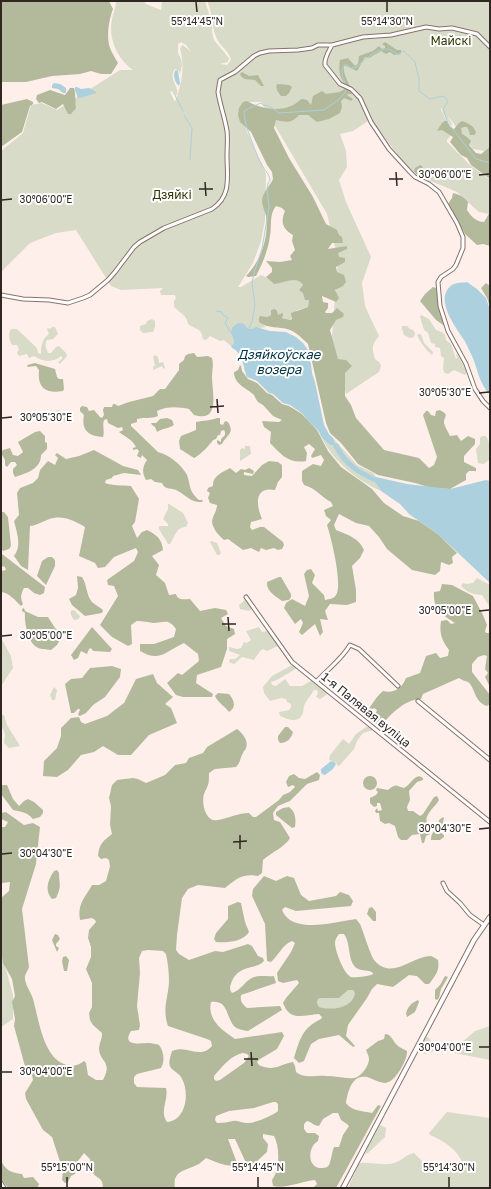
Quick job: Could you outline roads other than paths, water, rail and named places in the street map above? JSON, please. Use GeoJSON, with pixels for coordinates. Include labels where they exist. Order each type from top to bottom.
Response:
{"type":"FeatureCollection","features":[{"type":"Feature","properties":{"kind":"main road"},"geometry":{"type":"LineString","coordinates":[[343,1188],[474,940],[490,917]]}},
{"type":"Feature","properties":{"kind":"street"},"geometry":{"type":"LineString","coordinates":[[1,295],[68,303],[90,295],[108,280],[134,247],[140,242],[160,230],[212,209],[222,201],[228,171],[227,133],[218,92],[220,80],[235,72],[254,56],[269,51],[298,50],[312,48],[318,45],[332,45],[363,37],[391,35],[426,27],[452,28],[477,34],[490,47]]}},
{"type":"Feature","properties":{"kind":"street"},"geometry":{"type":"LineString","coordinates":[[332,45],[325,61],[325,65],[340,84],[351,89],[360,98],[371,122],[389,149],[405,167],[415,177],[429,184],[439,192],[457,223],[463,237],[463,248],[456,265],[453,269],[441,277],[438,282],[440,306],[448,331],[466,364],[475,389],[490,408]]}},
{"type":"Feature","properties":{"kind":"street","name":"1-я Палявая вуліца"},"geometry":{"type":"LineString","coordinates":[[246,597],[292,662],[490,822]]}},
{"type":"Feature","properties":{"kind":"street"},"geometry":{"type":"LineString","coordinates":[[317,681],[344,655],[350,645],[359,649],[398,686]]}},
{"type":"Feature","properties":{"kind":"street"},"geometry":{"type":"LineString","coordinates":[[418,702],[490,760]]}},
{"type":"Feature","properties":{"kind":"street"},"geometry":{"type":"LineString","coordinates":[[443,883],[447,891],[470,915],[484,925]]}},
{"type":"Feature","properties":{"kind":"street"},"geometry":{"type":"LineString","coordinates":[[1,1183],[4,1188]]}},
{"type":"Feature","properties":{"kind":"water"},"geometry":{"type":"Polygon","coordinates":[[[176,70],[178,71],[179,86],[174,78],[176,70]]]}},
{"type":"Feature","properties":{"kind":"water"},"geometry":{"type":"Polygon","coordinates":[[[54,83],[60,84],[66,88],[66,93],[52,88],[54,83]]]}},
{"type":"Feature","properties":{"kind":"water"},"geometry":{"type":"Polygon","coordinates":[[[75,87],[81,89],[89,88],[96,93],[78,98],[75,87]]]}},
{"type":"Feature","properties":{"kind":"water"},"geometry":{"type":"Polygon","coordinates":[[[467,282],[486,298],[490,310],[490,395],[483,385],[467,345],[451,319],[445,304],[447,290],[452,285],[467,282]]]}},
{"type":"Feature","properties":{"kind":"water","name":"Дзяйкоўскае возера"},"geometry":{"type":"Polygon","coordinates":[[[239,323],[252,329],[256,327],[270,331],[286,332],[296,337],[303,343],[308,350],[308,356],[324,425],[333,438],[336,446],[330,445],[322,438],[318,430],[303,414],[290,405],[283,403],[273,394],[269,393],[257,381],[247,377],[241,357],[231,346],[234,343],[231,333],[232,329],[239,323]]]}},
{"type":"Feature","properties":{"kind":"water"},"geometry":{"type":"Polygon","coordinates":[[[376,477],[407,484],[450,489],[486,480],[490,481],[490,583],[439,535],[409,514],[400,504],[381,491],[373,479],[376,477]]]}},
{"type":"Feature","properties":{"kind":"water"},"geometry":{"type":"Polygon","coordinates":[[[331,761],[335,762],[336,764],[333,769],[325,775],[322,774],[321,769],[331,761]]]}},
{"type":"Feature","properties":{"kind":"waterway"},"geometry":{"type":"LineString","coordinates":[[346,85],[342,73],[344,65],[351,68],[357,67],[371,55],[384,49],[388,49],[399,55],[404,51],[415,62],[419,79],[419,91],[430,99],[443,96],[447,99],[447,103],[443,109],[448,123],[476,159],[490,163]]}},
{"type":"Feature","properties":{"kind":"waterway"},"geometry":{"type":"LineString","coordinates":[[249,328],[252,322],[255,305],[252,283],[262,249],[269,207],[267,189],[270,179],[260,162],[251,139],[244,116],[244,111],[261,103],[269,106],[279,113],[324,110],[337,101],[345,93],[346,89]]}},
{"type":"Feature","properties":{"kind":"waterway"},"geometry":{"type":"LineString","coordinates":[[175,95],[183,111]]}},
{"type":"Feature","properties":{"kind":"waterway"},"geometry":{"type":"LineString","coordinates":[[184,115],[192,128],[190,160]]}},
{"type":"Feature","properties":{"kind":"waterway"},"geometry":{"type":"LineString","coordinates":[[216,311],[222,312],[222,314],[228,318],[225,323],[231,333]]}},
{"type":"Feature","properties":{"kind":"waterway"},"geometry":{"type":"LineString","coordinates":[[336,446],[344,458],[354,468],[378,481]]}},
{"type":"Feature","properties":{"kind":"park label","name":"Майскі"},"geometry":{"type":"Point","coordinates":[451,41]}},
{"type":"Feature","properties":{"kind":"park label","name":"Дзяйкі"},"geometry":{"type":"Point","coordinates":[172,195]}}]}
